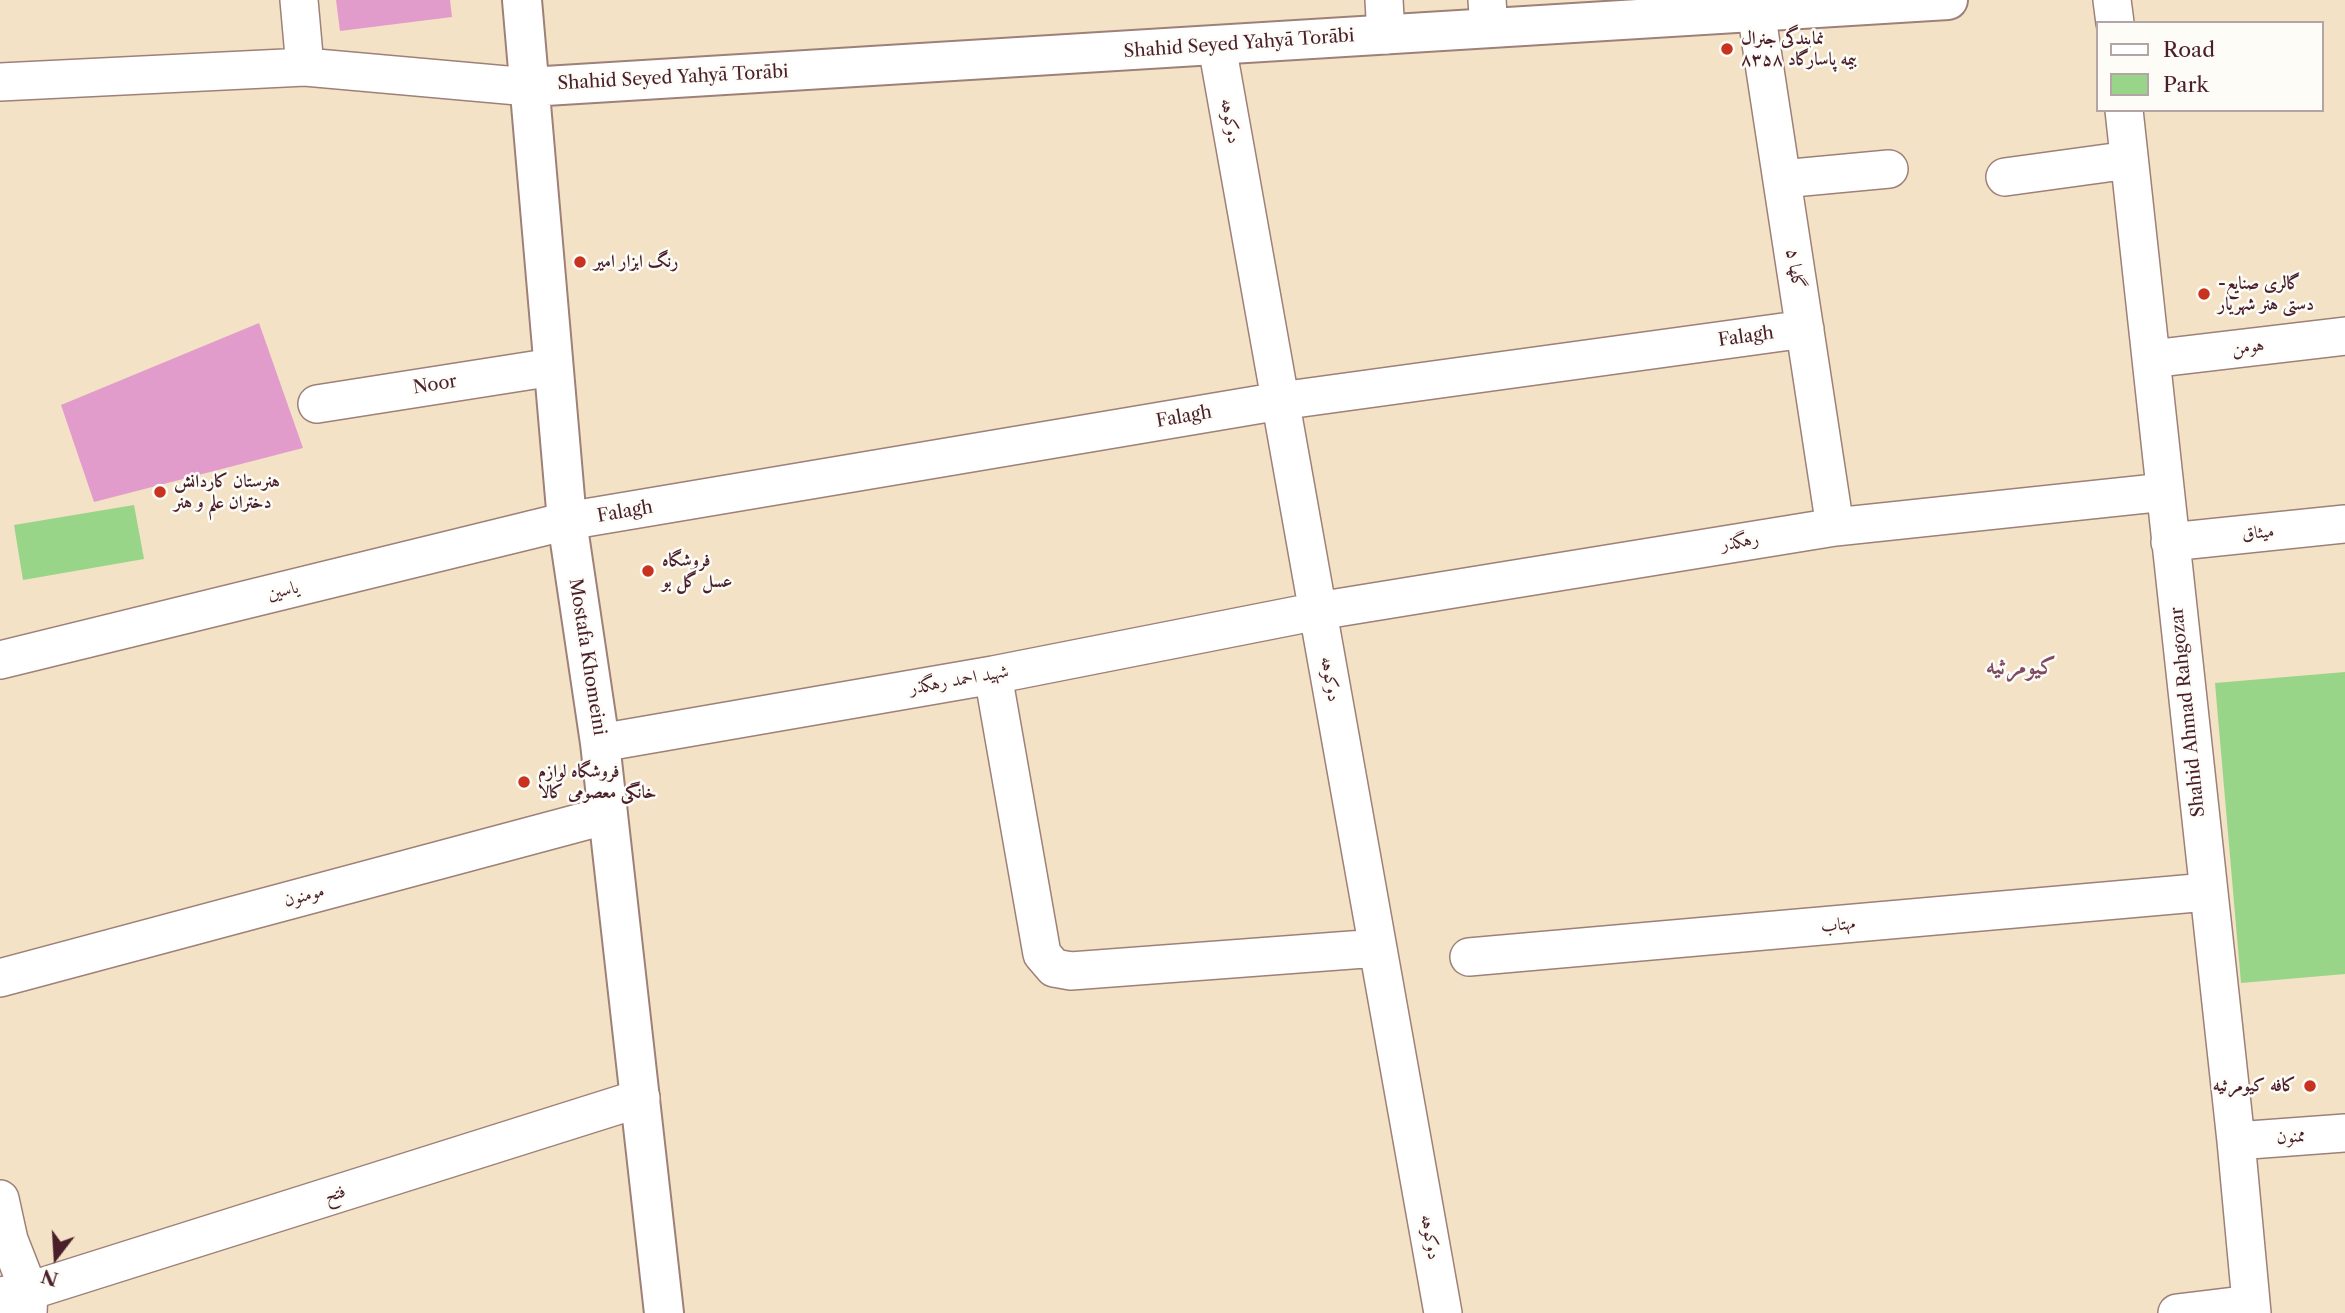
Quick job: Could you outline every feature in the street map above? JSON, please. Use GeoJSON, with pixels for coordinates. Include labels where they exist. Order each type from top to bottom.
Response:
{"type":"FeatureCollection","features":[{"type":"Feature","properties":{"kind":"main road","name":"Mostafa Khomeini"},"geometry":{"type":"LineString","coordinates":[[522,0],[567,522],[600,743],[664,1313]]}},
{"type":"Feature","properties":{"kind":"main road","name":"Shahid Seyed Yahyā Torābi"},"geometry":{"type":"LineString","coordinates":[[529,87],[1217,46],[1385,17],[1948,0]]}},
{"type":"Feature","properties":{"kind":"street"},"geometry":{"type":"LineString","coordinates":[[299,0],[305,67]]}},
{"type":"Feature","properties":{"kind":"street"},"geometry":{"type":"LineString","coordinates":[[2112,0],[2115,21]]}},
{"type":"Feature","properties":{"kind":"street","name":"گلها ۵"},"geometry":{"type":"LineString","coordinates":[[1770,7],[1782,179],[1835,527]]}},
{"type":"Feature","properties":{"kind":"street","name":"دوکوهه"},"geometry":{"type":"LineString","coordinates":[[1217,46],[1443,1313]]}},
{"type":"Feature","properties":{"kind":"street"},"geometry":{"type":"LineString","coordinates":[[0,82],[305,67],[529,87]]}},
{"type":"Feature","properties":{"kind":"street","name":"Shahid Ahmad Rahgozar"},"geometry":{"type":"LineString","coordinates":[[2124,112],[2236,1141],[2251,1308]]}},
{"type":"Feature","properties":{"kind":"street"},"geometry":{"type":"LineString","coordinates":[[2005,177],[2130,160]]}},
{"type":"Feature","properties":{"kind":"street"},"geometry":{"type":"LineString","coordinates":[[1782,179],[1889,169]]}},
{"type":"Feature","properties":{"kind":"street","name":"Falagh"},"geometry":{"type":"LineString","coordinates":[[567,522],[1280,401],[1805,329]]}},
{"type":"Feature","properties":{"kind":"street","name":"هومن"},"geometry":{"type":"LineString","coordinates":[[2151,359],[2345,336]]}},
{"type":"Feature","properties":{"kind":"street","name":"Noor"},"geometry":{"type":"LineString","coordinates":[[317,404],[552,367]]}},
{"type":"Feature","properties":{"kind":"street","name":"رهگذر"},"geometry":{"type":"LineString","coordinates":[[1318,611],[1835,527],[2165,492]]}},
{"type":"Feature","properties":{"kind":"street","name":"یاسین"},"geometry":{"type":"LineString","coordinates":[[0,660],[567,522]]}},
{"type":"Feature","properties":{"kind":"street","name":"میثاق"},"geometry":{"type":"LineString","coordinates":[[2170,542],[2345,524]]}},
{"type":"Feature","properties":{"kind":"street","name":"شهید احمد رهگذر"},"geometry":{"type":"LineString","coordinates":[[600,743],[993,675],[1318,611]]}},
{"type":"Feature","properties":{"kind":"street"},"geometry":{"type":"LineString","coordinates":[[993,675],[1042,954],[1054,968],[1071,971],[1378,948]]}},
{"type":"Feature","properties":{"kind":"street","name":"مومنون"},"geometry":{"type":"LineString","coordinates":[[0,978],[608,815]]}},
{"type":"Feature","properties":{"kind":"street","name":"مهتاب"},"geometry":{"type":"LineString","coordinates":[[1469,957],[2207,892]]}},
{"type":"Feature","properties":{"kind":"street","name":"فتح"},"geometry":{"type":"LineString","coordinates":[[19,1300],[640,1098]]}},
{"type":"Feature","properties":{"kind":"street","name":"ممنون"},"geometry":{"type":"LineString","coordinates":[[2236,1141],[2345,1133]]}},
{"type":"Feature","properties":{"kind":"street"},"geometry":{"type":"LineString","coordinates":[[0,1199],[19,1300]]}},
{"type":"Feature","properties":{"kind":"street"},"geometry":{"type":"LineString","coordinates":[[2177,1313],[2251,1308]]}},
{"type":"Feature","properties":{"kind":"green space"},"geometry":{"type":"Polygon","coordinates":[[[134,505],[144,559],[23,580],[14,525],[134,505]]]}},
{"type":"Feature","properties":{"kind":"green space"},"geometry":{"type":"Polygon","coordinates":[[[2345,672],[2345,974],[2241,983],[2215,683],[2345,672]]]}},
{"type":"Feature","properties":{"kind":"building"},"geometry":{"type":"Polygon","coordinates":[[[336,0],[450,0],[452,17],[340,31],[336,0]]]}},
{"type":"Feature","properties":{"kind":"building"},"geometry":{"type":"Polygon","coordinates":[[[259,323],[303,448],[94,502],[61,405],[259,323]]]}},
{"type":"Feature","properties":{"kind":"place","name":"نمایندگی جنرال بیمه پاسارگاد ۸۳۵۸"},"geometry":{"type":"Point","coordinates":[1727,49]}},
{"type":"Feature","properties":{"kind":"place","name":"رنگ ابزار امیر"},"geometry":{"type":"Point","coordinates":[580,262]}},
{"type":"Feature","properties":{"kind":"place","name":"-گالری صنایع دستی هنر شهریار"},"geometry":{"type":"Point","coordinates":[2204,294]}},
{"type":"Feature","properties":{"kind":"place","name":"هنرستان کاردانش دختران علم و هنر"},"geometry":{"type":"Point","coordinates":[160,492]}},
{"type":"Feature","properties":{"kind":"place","name":"فروشگاه عسل گل بو"},"geometry":{"type":"Point","coordinates":[648,571]}},
{"type":"Feature","properties":{"kind":"place","name":"فروشگاه لوازم خانگی معصومی کالا"},"geometry":{"type":"Point","coordinates":[524,782]}},
{"type":"Feature","properties":{"kind":"place","name":"کافه کیومرثیه"},"geometry":{"type":"Point","coordinates":[2310,1086]}},
{"type":"Feature","properties":{"kind":"district","name":"کیومرثیه"},"geometry":{"type":"Point","coordinates":[2021,667]}}]}
